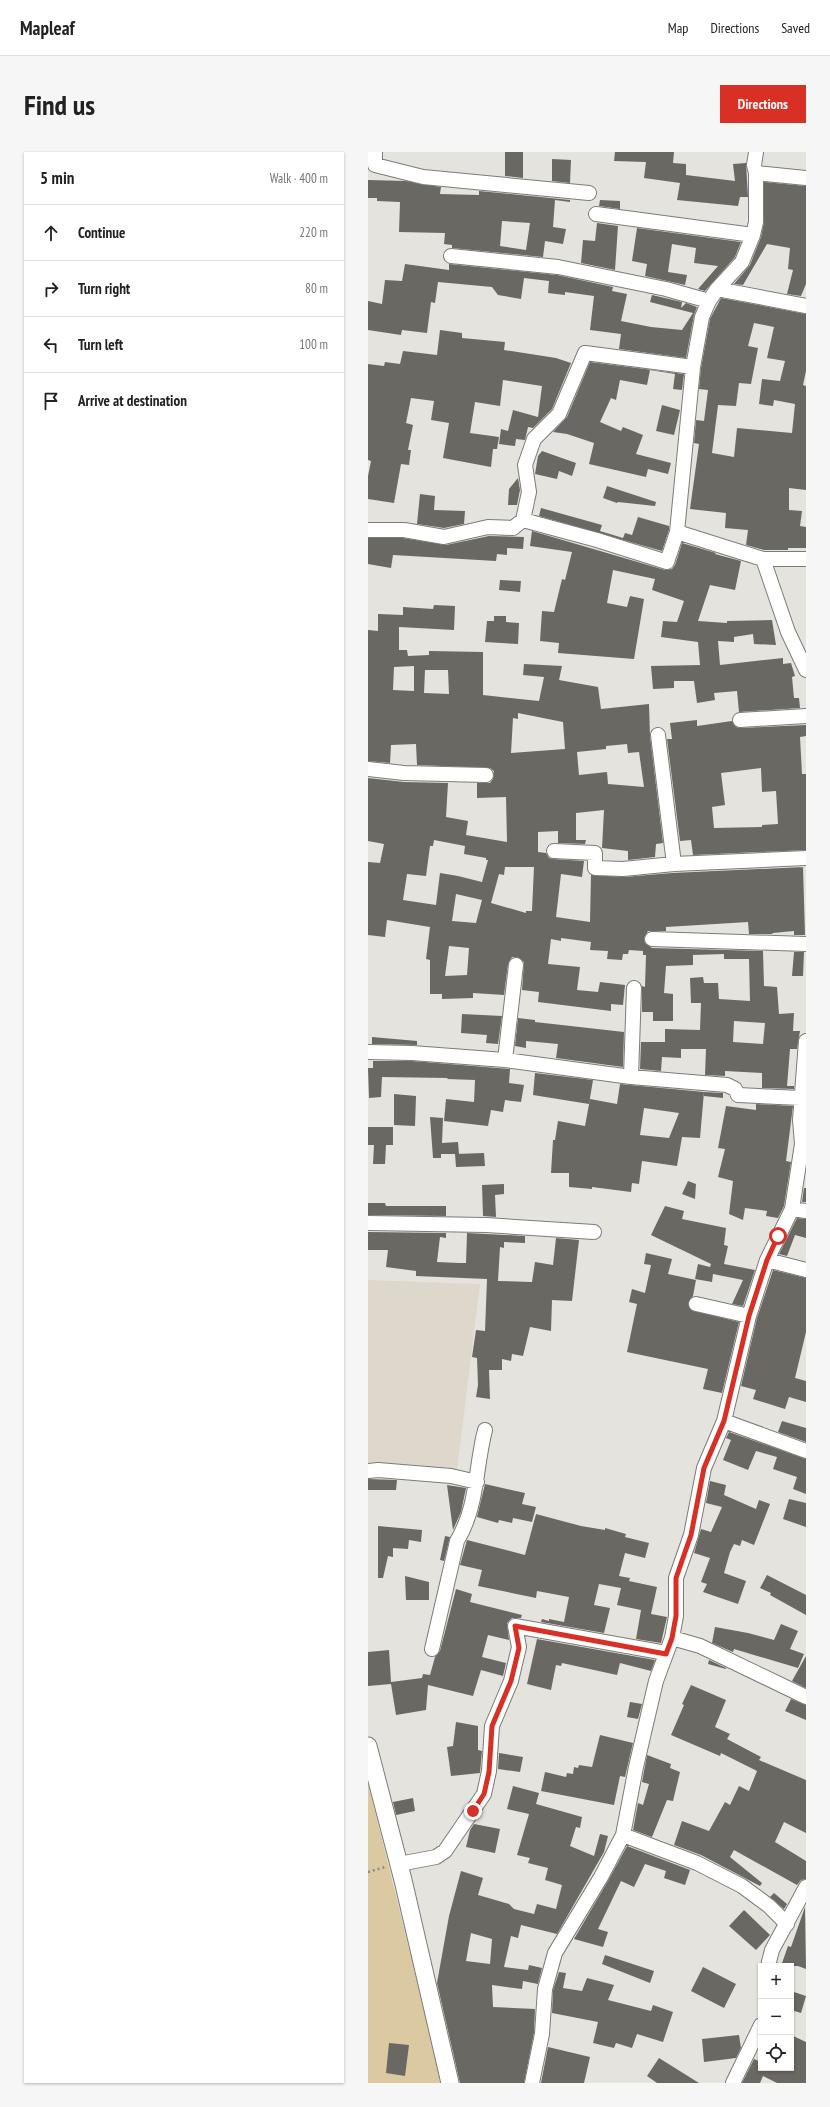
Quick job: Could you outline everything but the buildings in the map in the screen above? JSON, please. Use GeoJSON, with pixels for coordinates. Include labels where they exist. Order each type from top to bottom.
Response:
{"type":"FeatureCollection","features":[{"type":"Feature","properties":{"kind":"street"},"geometry":{"type":"LineString","coordinates":[[375,152],[375,165],[423,177],[589,192]]}},
{"type":"Feature","properties":{"kind":"street"},"geometry":{"type":"LineString","coordinates":[[523,520],[596,540],[667,562],[678,532],[693,367],[702,317],[709,301],[717,289],[742,262],[753,235],[756,222],[756,173],[754,165],[756,152]]}},
{"type":"Feature","properties":{"kind":"street"},"geometry":{"type":"LineString","coordinates":[[756,173],[806,178]]}},
{"type":"Feature","properties":{"kind":"street"},"geometry":{"type":"LineString","coordinates":[[596,214],[753,235]]}},
{"type":"Feature","properties":{"kind":"street"},"geometry":{"type":"LineString","coordinates":[[450,256],[558,267],[666,289],[709,301]]}},
{"type":"Feature","properties":{"kind":"street"},"geometry":{"type":"LineString","coordinates":[[717,289],[806,306]]}},
{"type":"Feature","properties":{"kind":"street"},"geometry":{"type":"LineString","coordinates":[[368,530],[404,530],[444,537],[488,527],[513,528],[523,520],[529,492],[525,465],[534,439],[559,414],[585,353],[693,367]]}},
{"type":"Feature","properties":{"kind":"street"},"geometry":{"type":"LineString","coordinates":[[678,532],[763,559],[806,559]]}},
{"type":"Feature","properties":{"kind":"street"},"geometry":{"type":"LineString","coordinates":[[763,559],[788,632],[806,670]]}},
{"type":"Feature","properties":{"kind":"street"},"geometry":{"type":"LineString","coordinates":[[740,720],[806,716]]}},
{"type":"Feature","properties":{"kind":"street"},"geometry":{"type":"LineString","coordinates":[[658,736],[674,864]]}},
{"type":"Feature","properties":{"kind":"street"},"geometry":{"type":"LineString","coordinates":[[368,769],[404,773],[486,776]]}},
{"type":"Feature","properties":{"kind":"street"},"geometry":{"type":"LineString","coordinates":[[554,851],[595,854],[595,868],[623,869],[674,864],[806,858]]}},
{"type":"Feature","properties":{"kind":"street"},"geometry":{"type":"LineString","coordinates":[[652,938],[806,944]]}},
{"type":"Feature","properties":{"kind":"street"},"geometry":{"type":"LineString","coordinates":[[505,1060],[516,965]]}},
{"type":"Feature","properties":{"kind":"street"},"geometry":{"type":"LineString","coordinates":[[631,1077],[634,988]]}},
{"type":"Feature","properties":{"kind":"street"},"geometry":{"type":"LineString","coordinates":[[532,2083],[542,2034],[545,1989],[555,1952],[600,1877],[622,1835],[656,1681],[672,1638],[676,1616],[676,1578],[691,1535],[704,1468],[724,1421],[749,1316],[767,1260],[799,1210],[804,1144],[800,1120],[806,1047]]}},
{"type":"Feature","properties":{"kind":"street"},"geometry":{"type":"LineString","coordinates":[[368,1052],[412,1053],[505,1060],[631,1077],[727,1085],[735,1089],[738,1095],[801,1098]]}},
{"type":"Feature","properties":{"kind":"street"},"geometry":{"type":"LineString","coordinates":[[368,1223],[486,1225],[594,1232]]}},
{"type":"Feature","properties":{"kind":"street"},"geometry":{"type":"LineString","coordinates":[[767,1260],[806,1270]]}},
{"type":"Feature","properties":{"kind":"street"},"geometry":{"type":"LineString","coordinates":[[696,1304],[749,1316]]}},
{"type":"Feature","properties":{"kind":"street"},"geometry":{"type":"LineString","coordinates":[[724,1421],[806,1451]]}},
{"type":"Feature","properties":{"kind":"street"},"geometry":{"type":"LineString","coordinates":[[432,1649],[457,1541],[467,1525],[477,1482],[477,1466],[485,1430]]}},
{"type":"Feature","properties":{"kind":"street"},"geometry":{"type":"LineString","coordinates":[[368,1471],[378,1470],[451,1476],[477,1482]]}},
{"type":"Feature","properties":{"kind":"street"},"geometry":{"type":"LineString","coordinates":[[399,1864],[436,1857],[445,1851],[484,1794],[489,1772],[492,1726],[511,1681],[519,1648],[515,1626],[666,1654]]}},
{"type":"Feature","properties":{"kind":"street"},"geometry":{"type":"LineString","coordinates":[[672,1638],[700,1646],[806,1697]]}},
{"type":"Feature","properties":{"kind":"street"},"geometry":{"type":"LineString","coordinates":[[368,1746],[399,1864],[450,2083]]}},
{"type":"Feature","properties":{"kind":"street"},"geometry":{"type":"LineString","coordinates":[[622,1835],[697,1863],[742,1886],[769,1906],[787,1924]]}},
{"type":"Feature","properties":{"kind":"street"},"geometry":{"type":"LineString","coordinates":[[769,1963],[772,1950],[806,1887]]}},
{"type":"Feature","properties":{"kind":"street"},"geometry":{"type":"LineString","coordinates":[[733,2083],[758,2031]]}},
{"type":"Feature","properties":{"kind":"shaded area"},"geometry":{"type":"Polygon","coordinates":[[[368,1280],[480,1284],[457,1470],[381,1463],[368,1465],[368,1280]]]}},
{"type":"Feature","properties":{"kind":"shaded area"},"geometry":{"type":"Polygon","coordinates":[[[368,1782],[442,2083],[368,2083],[368,1782]]]}},
{"type":"Feature","properties":{"kind":"route"},"geometry":{"type":"LineString","coordinates":[[473,1811],[484,1794],[489,1772],[492,1726],[511,1681],[519,1648],[515,1626],[666,1654],[672,1638],[676,1616],[676,1578],[691,1535],[704,1468],[724,1421],[749,1316],[767,1260],[778,1236]]}}]}
